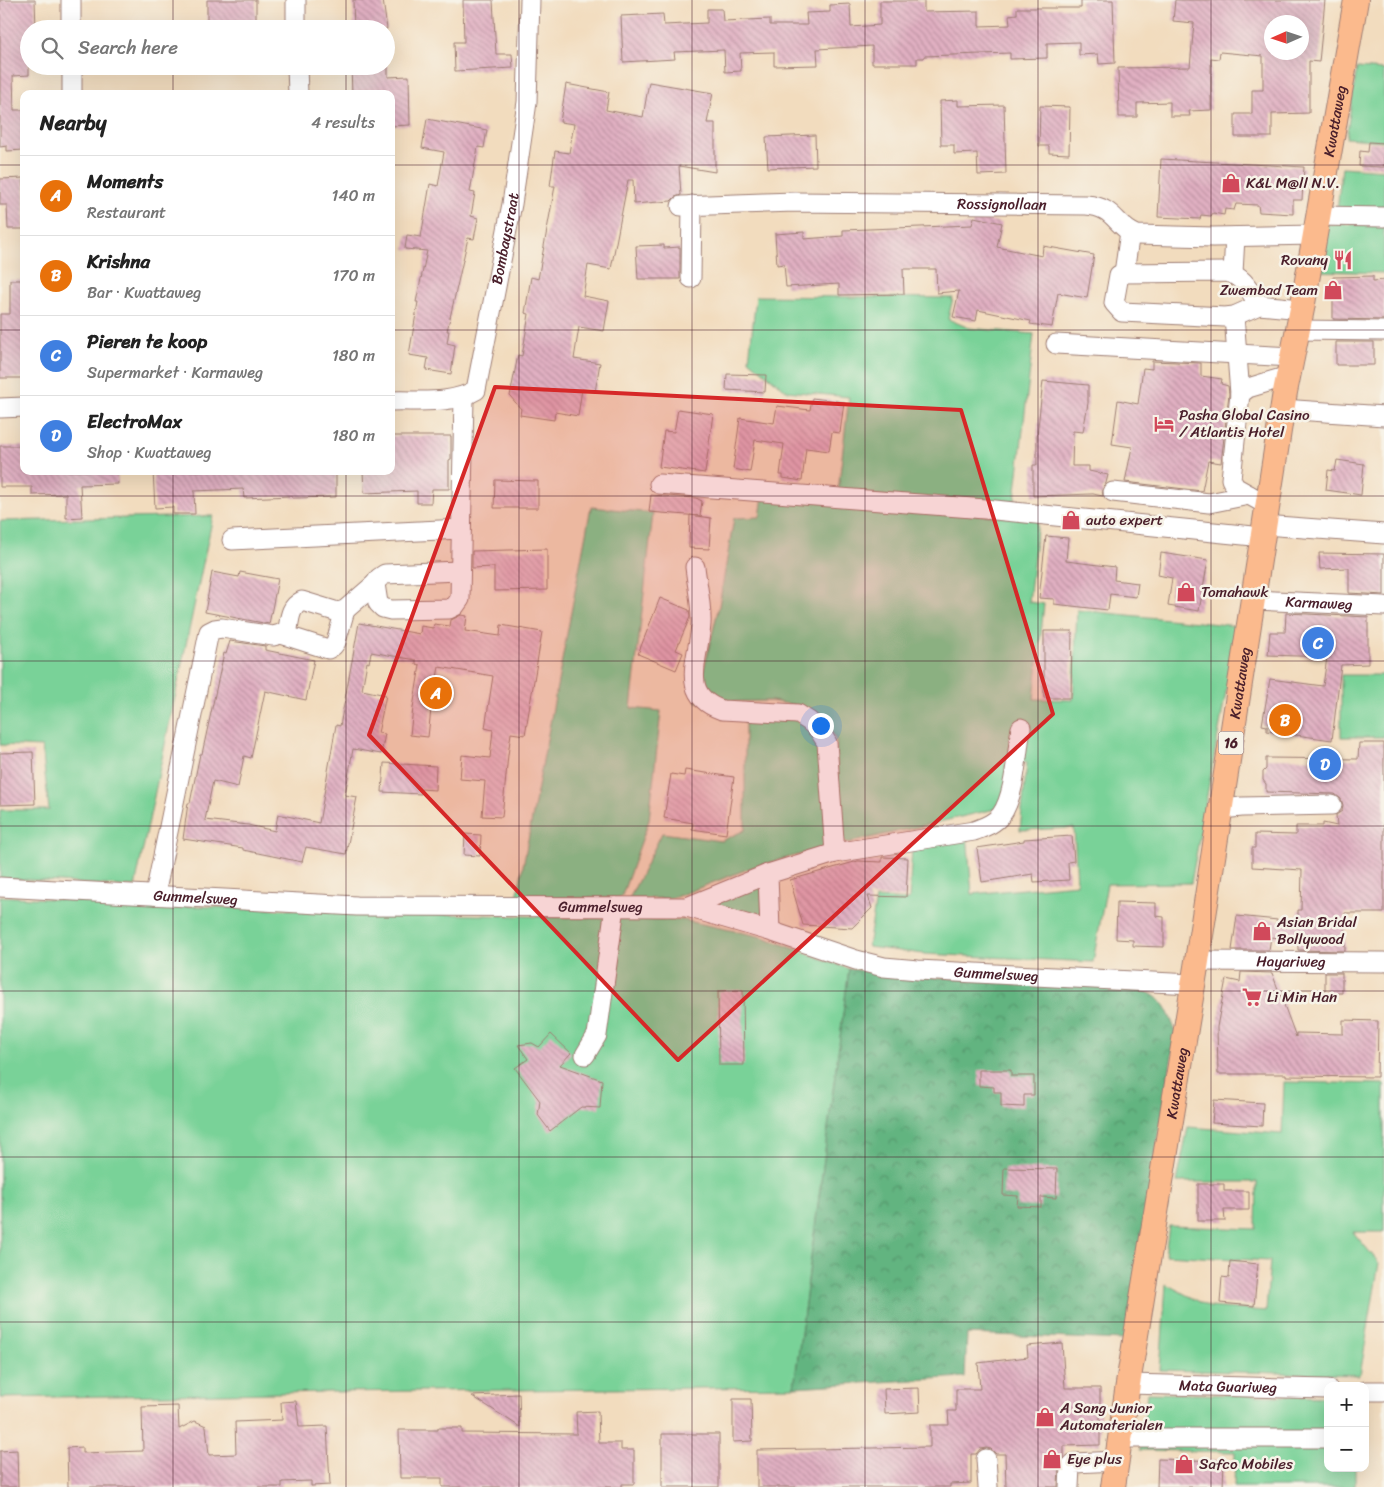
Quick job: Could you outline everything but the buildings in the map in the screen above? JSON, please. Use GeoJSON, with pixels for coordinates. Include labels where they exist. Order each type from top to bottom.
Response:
{"type":"FeatureCollection","features":[{"type":"Feature","properties":{"kind":"main road","name":"Kwattaweg"},"geometry":{"type":"LineString","coordinates":[[1113,1487],[1254,600],[1261,515],[1300,319],[1356,0]]}},
{"type":"Feature","properties":{"kind":"street"},"geometry":{"type":"LineString","coordinates":[[71,0],[71,20]]}},
{"type":"Feature","properties":{"kind":"street"},"geometry":{"type":"LineString","coordinates":[[296,0],[296,20]]}},
{"type":"Feature","properties":{"kind":"street","name":"Bombaystraat"},"geometry":{"type":"LineString","coordinates":[[464,397],[476,390],[512,204],[528,102],[530,0]]}},
{"type":"Feature","properties":{"kind":"street"},"geometry":{"type":"LineString","coordinates":[[72,75],[72,90]]}},
{"type":"Feature","properties":{"kind":"street"},"geometry":{"type":"LineString","coordinates":[[297,75],[298,90]]}},
{"type":"Feature","properties":{"kind":"street","name":"Rossignollaan"},"geometry":{"type":"LineString","coordinates":[[692,278],[686,205],[804,202],[1095,206],[1105,208],[1130,232]]}},
{"type":"Feature","properties":{"kind":"street"},"geometry":{"type":"LineString","coordinates":[[1124,272],[1130,232],[1137,235],[1234,237],[1384,217]]}},
{"type":"Feature","properties":{"kind":"street"},"geometry":{"type":"LineString","coordinates":[[1233,273],[1234,237]]}},
{"type":"Feature","properties":{"kind":"street"},"geometry":{"type":"LineString","coordinates":[[1259,305],[1234,316],[1122,312],[1114,304],[1119,276],[1124,272],[1233,273],[1240,277],[1259,305],[1300,319],[1384,331]]}},
{"type":"Feature","properties":{"kind":"street"},"geometry":{"type":"LineString","coordinates":[[1234,316],[1240,394],[1231,479],[1261,515]]}},
{"type":"Feature","properties":{"kind":"street"},"geometry":{"type":"LineString","coordinates":[[1056,344],[1237,354],[1290,366]]}},
{"type":"Feature","properties":{"kind":"street"},"geometry":{"type":"LineString","coordinates":[[1240,394],[1290,366]]}},
{"type":"Feature","properties":{"kind":"street"},"geometry":{"type":"LineString","coordinates":[[375,584],[378,603],[383,608],[391,610],[449,609],[455,606],[460,599],[459,571],[464,397],[445,400],[395,401]]}},
{"type":"Feature","properties":{"kind":"street"},"geometry":{"type":"LineString","coordinates":[[0,408],[20,407]]}},
{"type":"Feature","properties":{"kind":"street"},"geometry":{"type":"LineString","coordinates":[[1282,408],[1384,416]]}},
{"type":"Feature","properties":{"kind":"street"},"geometry":{"type":"LineString","coordinates":[[659,484],[976,508],[1261,515]]}},
{"type":"Feature","properties":{"kind":"street"},"geometry":{"type":"LineString","coordinates":[[1113,492],[1209,502],[1261,515],[1382,532]]}},
{"type":"Feature","properties":{"kind":"street"},"geometry":{"type":"LineString","coordinates":[[232,540],[461,529]]}},
{"type":"Feature","properties":{"kind":"street"},"geometry":{"type":"LineString","coordinates":[[695,567],[701,623],[694,675],[695,687],[700,698],[710,706],[722,710],[798,714],[819,730],[827,743],[835,852]]}},
{"type":"Feature","properties":{"kind":"street"},"geometry":{"type":"LineString","coordinates":[[155,895],[209,632],[222,628],[273,636],[281,634],[288,629],[291,610],[295,604],[302,601],[338,612],[345,610],[385,574],[459,571]]}},
{"type":"Feature","properties":{"kind":"street","name":"Karmaweg"},"geometry":{"type":"LineString","coordinates":[[1254,600],[1384,606]]}},
{"type":"Feature","properties":{"kind":"street"},"geometry":{"type":"LineString","coordinates":[[281,634],[328,649],[336,642],[345,610]]}},
{"type":"Feature","properties":{"kind":"street"},"geometry":{"type":"LineString","coordinates":[[687,908],[768,874],[835,852],[974,831],[991,824],[1001,815],[1010,799],[1021,728]]}},
{"type":"Feature","properties":{"kind":"street"},"geometry":{"type":"LineString","coordinates":[[1221,809],[1242,806],[1332,806]]}},
{"type":"Feature","properties":{"kind":"street"},"geometry":{"type":"LineString","coordinates":[[768,874],[770,932]]}},
{"type":"Feature","properties":{"kind":"street","name":"Gummelsweg"},"geometry":{"type":"LineString","coordinates":[[0,887],[357,906],[687,908],[884,967],[918,970],[1195,973]]}},
{"type":"Feature","properties":{"kind":"street"},"geometry":{"type":"LineString","coordinates":[[585,1055],[597,1035],[615,907]]}},
{"type":"Feature","properties":{"kind":"street","name":"Hayariweg"},"geometry":{"type":"LineString","coordinates":[[1195,973],[1384,962]]}},
{"type":"Feature","properties":{"kind":"street","name":"Mata Guariweg"},"geometry":{"type":"LineString","coordinates":[[1128,1384],[1324,1390]]}},
{"type":"Feature","properties":{"kind":"street"},"geometry":{"type":"LineString","coordinates":[[1369,1390],[1384,1391]]}},
{"type":"Feature","properties":{"kind":"street"},"geometry":{"type":"LineString","coordinates":[[1120,1438],[1324,1438]]}},
{"type":"Feature","properties":{"kind":"street"},"geometry":{"type":"LineString","coordinates":[[986,1459],[988,1487]]}},
{"type":"Feature","properties":{"kind":"street"},"geometry":{"type":"LineString","coordinates":[[1069,1487],[1071,1464],[1117,1461]]}},
{"type":"Feature","properties":{"kind":"highlighted area"},"geometry":{"type":"Polygon","coordinates":[[[495,387],[961,410],[1053,714],[678,1060],[369,735],[495,387]]]}},
{"type":"Feature","properties":{"kind":"green space"},"geometry":{"type":"Polygon","coordinates":[[[1357,68],[1384,70],[1384,141],[1346,138],[1357,68]]]}},
{"type":"Feature","properties":{"kind":"green space"},"geometry":{"type":"Polygon","coordinates":[[[1342,167],[1384,170],[1384,212],[1337,210],[1342,167]]]}},
{"type":"Feature","properties":{"kind":"green space"},"geometry":{"type":"Polygon","coordinates":[[[1325,224],[1384,225],[1384,273],[1317,271],[1325,224]]]}},
{"type":"Feature","properties":{"kind":"green space"},"geometry":{"type":"Polygon","coordinates":[[[756,296],[953,298],[948,319],[969,328],[1034,334],[1014,508],[838,492],[849,397],[787,391],[749,360],[756,296]]]}},
{"type":"Feature","properties":{"kind":"green space"},"geometry":{"type":"Polygon","coordinates":[[[763,496],[1038,520],[1029,602],[1044,604],[1034,699],[1073,700],[1077,610],[1238,626],[1191,883],[1107,884],[1093,962],[924,954],[868,947],[876,898],[909,900],[912,847],[967,834],[972,894],[1077,884],[1074,828],[1020,830],[1027,762],[1010,765],[1004,807],[848,843],[841,840],[836,740],[825,719],[801,706],[771,701],[696,702],[719,606],[734,518],[760,517],[763,496]]]}},
{"type":"Feature","properties":{"kind":"green space"},"geometry":{"type":"Polygon","coordinates":[[[591,507],[653,513],[631,708],[661,711],[649,820],[621,898],[517,898],[591,507]]]}},
{"type":"Feature","properties":{"kind":"green space"},"geometry":{"type":"Polygon","coordinates":[[[213,516],[135,887],[0,878],[0,810],[49,810],[42,747],[0,745],[0,521],[213,516]]]}},
{"type":"Feature","properties":{"kind":"green space"},"geometry":{"type":"Polygon","coordinates":[[[1341,675],[1384,675],[1384,737],[1341,737],[1341,675]]]}},
{"type":"Feature","properties":{"kind":"green space"},"geometry":{"type":"Polygon","coordinates":[[[745,714],[795,715],[825,748],[828,842],[821,849],[753,867],[673,898],[629,899],[662,833],[721,841],[745,830],[745,714]]]}},
{"type":"Feature","properties":{"kind":"green space"},"geometry":{"type":"Polygon","coordinates":[[[762,881],[763,925],[704,908],[762,881]]]}},
{"type":"Feature","properties":{"kind":"green space"},"geometry":{"type":"Polygon","coordinates":[[[0,896],[132,904],[355,912],[683,920],[763,937],[849,969],[794,1387],[0,1398],[0,896]]]}},
{"type":"Feature","properties":{"kind":"green space"},"geometry":{"type":"Polygon","coordinates":[[[849,969],[925,977],[1139,988],[1154,996],[1164,1005],[1176,1032],[1125,1340],[967,1334],[965,1377],[794,1387],[849,969]]]}},
{"type":"Feature","properties":{"kind":"green space"},"geometry":{"type":"Polygon","coordinates":[[[1284,1082],[1384,1084],[1384,1232],[1353,1232],[1379,1263],[1360,1375],[1160,1370],[1166,1284],[1209,1307],[1266,1311],[1270,1261],[1165,1255],[1169,1226],[1256,1229],[1257,1182],[1177,1182],[1188,1127],[1282,1134],[1284,1082]]]}},
{"type":"Feature","properties":{"kind":"green space"},"geometry":{"type":"Polygon","coordinates":[[[1147,1393],[1324,1397],[1324,1472],[1355,1472],[1355,1487],[1234,1487],[1235,1452],[1140,1450],[1147,1393]]]}},
{"type":"Feature","properties":{"kind":"place","name":"K&L M@ll N.V."},"geometry":{"type":"Point","coordinates":[1231,183]}},
{"type":"Feature","properties":{"kind":"place","name":"Rovany"},"geometry":{"type":"Point","coordinates":[1343,260]}},
{"type":"Feature","properties":{"kind":"place","name":"Zwembad Team"},"geometry":{"type":"Point","coordinates":[1333,290]}},
{"type":"Feature","properties":{"kind":"place","name":"Pasha Global Casino / Atlantis Hotel"},"geometry":{"type":"Point","coordinates":[1164,424]}},
{"type":"Feature","properties":{"kind":"place","name":"auto expert"},"geometry":{"type":"Point","coordinates":[1071,520]}},
{"type":"Feature","properties":{"kind":"place","name":"Tomahawk"},"geometry":{"type":"Point","coordinates":[1186,592]}},
{"type":"Feature","properties":{"kind":"place","name":"Pieren te koop"},"geometry":{"type":"Point","coordinates":[1318,643]}},
{"type":"Feature","properties":{"kind":"place","name":"Moments"},"geometry":{"type":"Point","coordinates":[436,693]}},
{"type":"Feature","properties":{"kind":"place","name":"Krishna"},"geometry":{"type":"Point","coordinates":[1285,720]}},
{"type":"Feature","properties":{"kind":"place","name":"ElectroMax"},"geometry":{"type":"Point","coordinates":[1325,764]}},
{"type":"Feature","properties":{"kind":"place","name":"Asian Bridal Bollywood"},"geometry":{"type":"Point","coordinates":[1262,931]}},
{"type":"Feature","properties":{"kind":"place","name":"Li Min Han"},"geometry":{"type":"Point","coordinates":[1252,997]}},
{"type":"Feature","properties":{"kind":"place","name":"A Sang Junior Automaterialen"},"geometry":{"type":"Point","coordinates":[1045,1417]}},
{"type":"Feature","properties":{"kind":"place","name":"Eye plus"},"geometry":{"type":"Point","coordinates":[1052,1459]}},
{"type":"Feature","properties":{"kind":"place","name":"Safco Mobiles"},"geometry":{"type":"Point","coordinates":[1184,1464]}}]}
